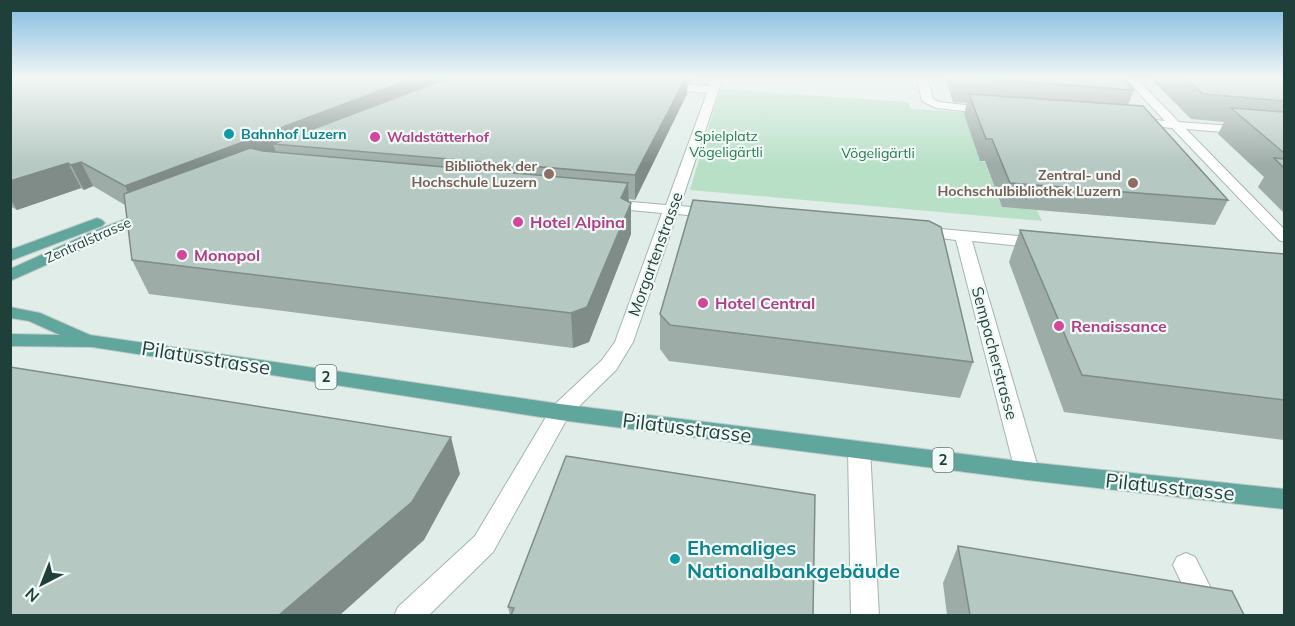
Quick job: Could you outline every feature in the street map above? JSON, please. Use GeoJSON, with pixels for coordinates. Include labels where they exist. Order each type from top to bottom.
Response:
{"type":"FeatureCollection","features":[{"type":"Feature","properties":{"kind":"main road","name":"Zentralstrasse"},"geometry":{"type":"LineString","coordinates":[[10,256],[158,205],[10,276]]}},
{"type":"Feature","properties":{"kind":"main road","name":"Pilatusstrasse"},"geometry":{"type":"LineString","coordinates":[[10,312],[34,317],[92,341]]}},
{"type":"Feature","properties":{"kind":"main road","name":"Pilatusstrasse"},"geometry":{"type":"LineString","coordinates":[[10,340],[92,341],[560,412],[1027,471],[1284,499]]}},
{"type":"Feature","properties":{"kind":"street","name":"Morgartenstrasse"},"geometry":{"type":"LineString","coordinates":[[408,615],[484,544],[560,412],[609,365],[624,342],[708,106]]}},
{"type":"Feature","properties":{"kind":"street"},"geometry":{"type":"LineString","coordinates":[[948,106],[1003,112]]}},
{"type":"Feature","properties":{"kind":"street"},"geometry":{"type":"LineString","coordinates":[[1158,106],[1284,237]]}},
{"type":"Feature","properties":{"kind":"street"},"geometry":{"type":"LineString","coordinates":[[1121,121],[1284,133]]}},
{"type":"Feature","properties":{"kind":"street"},"geometry":{"type":"LineString","coordinates":[[588,202],[725,214]]}},
{"type":"Feature","properties":{"kind":"street"},"geometry":{"type":"LineString","coordinates":[[906,231],[1053,244]]}},
{"type":"Feature","properties":{"kind":"street","name":"Sempacherstrasse"},"geometry":{"type":"LineString","coordinates":[[963,236],[1027,471]]}},
{"type":"Feature","properties":{"kind":"street"},"geometry":{"type":"LineString","coordinates":[[859,449],[864,615]]}},
{"type":"Feature","properties":{"kind":"street"},"geometry":{"type":"LineString","coordinates":[[1186,565],[1211,615]]}},
{"type":"Feature","properties":{"kind":"green space","name":"Vögeligärtli"},"geometry":{"type":"Polygon","coordinates":[[[715,106],[910,106],[911,109],[989,114],[976,149],[980,161],[985,162],[1002,207],[1037,210],[1042,221],[690,190],[715,106]]]}},
{"type":"Feature","properties":{"kind":"building"},"geometry":{"type":"Polygon","coordinates":[[[10,106],[338,106],[125,186],[81,162],[71,165],[68,163],[10,181],[10,106]]]}},
{"type":"Feature","properties":{"kind":"building"},"geometry":{"type":"Polygon","coordinates":[[[374,106],[671,106],[635,175],[273,144],[374,106]]]}},
{"type":"Feature","properties":{"kind":"building"},"geometry":{"type":"Polygon","coordinates":[[[974,106],[1143,106],[1228,200],[1010,183],[992,139],[986,139],[974,106]]]}},
{"type":"Feature","properties":{"kind":"building"},"geometry":{"type":"Polygon","coordinates":[[[1231,108],[1284,112],[1284,153],[1231,108]]]}},
{"type":"Feature","properties":{"kind":"building"},"geometry":{"type":"Polygon","coordinates":[[[250,148],[628,183],[621,198],[631,203],[587,307],[571,313],[132,260],[124,194],[250,148]]]}},
{"type":"Feature","properties":{"kind":"building"},"geometry":{"type":"Polygon","coordinates":[[[1274,158],[1284,159],[1284,168],[1274,158]]]}},
{"type":"Feature","properties":{"kind":"building"},"geometry":{"type":"Polygon","coordinates":[[[693,200],[929,221],[941,227],[973,362],[670,325],[660,314],[693,200]]]}},
{"type":"Feature","properties":{"kind":"building"},"geometry":{"type":"Polygon","coordinates":[[[1020,230],[1284,254],[1284,400],[1082,375],[1020,230]]]}},
{"type":"Feature","properties":{"kind":"building"},"geometry":{"type":"Polygon","coordinates":[[[10,367],[451,437],[412,502],[279,615],[10,615],[10,367]]]}},
{"type":"Feature","properties":{"kind":"building","name":"Ehemaliges Nationalbankgebäude"},"geometry":{"type":"Polygon","coordinates":[[[566,456],[815,495],[813,615],[511,615],[514,608],[508,607],[566,456]]]}},
{"type":"Feature","properties":{"kind":"building"},"geometry":{"type":"Polygon","coordinates":[[[958,546],[1232,591],[1244,615],[970,615],[958,546]]]}},
{"type":"Feature","properties":{"kind":"place","name":"Bahnhof Luzern"},"geometry":{"type":"Point","coordinates":[229,134]}},
{"type":"Feature","properties":{"kind":"place","name":"Waldstätterhof"},"geometry":{"type":"Point","coordinates":[375,137]}},
{"type":"Feature","properties":{"kind":"place","name":"Bibliothek der Hochschule Luzern"},"geometry":{"type":"Point","coordinates":[549,174]}},
{"type":"Feature","properties":{"kind":"place","name":"Zentral- und Hochschulbibliothek Luzern"},"geometry":{"type":"Point","coordinates":[1133,183]}},
{"type":"Feature","properties":{"kind":"place","name":"Hotel Alpina"},"geometry":{"type":"Point","coordinates":[518,222]}},
{"type":"Feature","properties":{"kind":"place","name":"Monopol"},"geometry":{"type":"Point","coordinates":[182,255]}},
{"type":"Feature","properties":{"kind":"place","name":"Hotel Central"},"geometry":{"type":"Point","coordinates":[703,303]}},
{"type":"Feature","properties":{"kind":"place","name":"Renaissance"},"geometry":{"type":"Point","coordinates":[1059,326]}},
{"type":"Feature","properties":{"kind":"place","name":"Ehemaliges Nationalbankgebäude"},"geometry":{"type":"Point","coordinates":[675,559]}},
{"type":"Feature","properties":{"kind":"park label","name":"Spielplatz Vögeligärtli"},"geometry":{"type":"Point","coordinates":[726,144]}}]}
